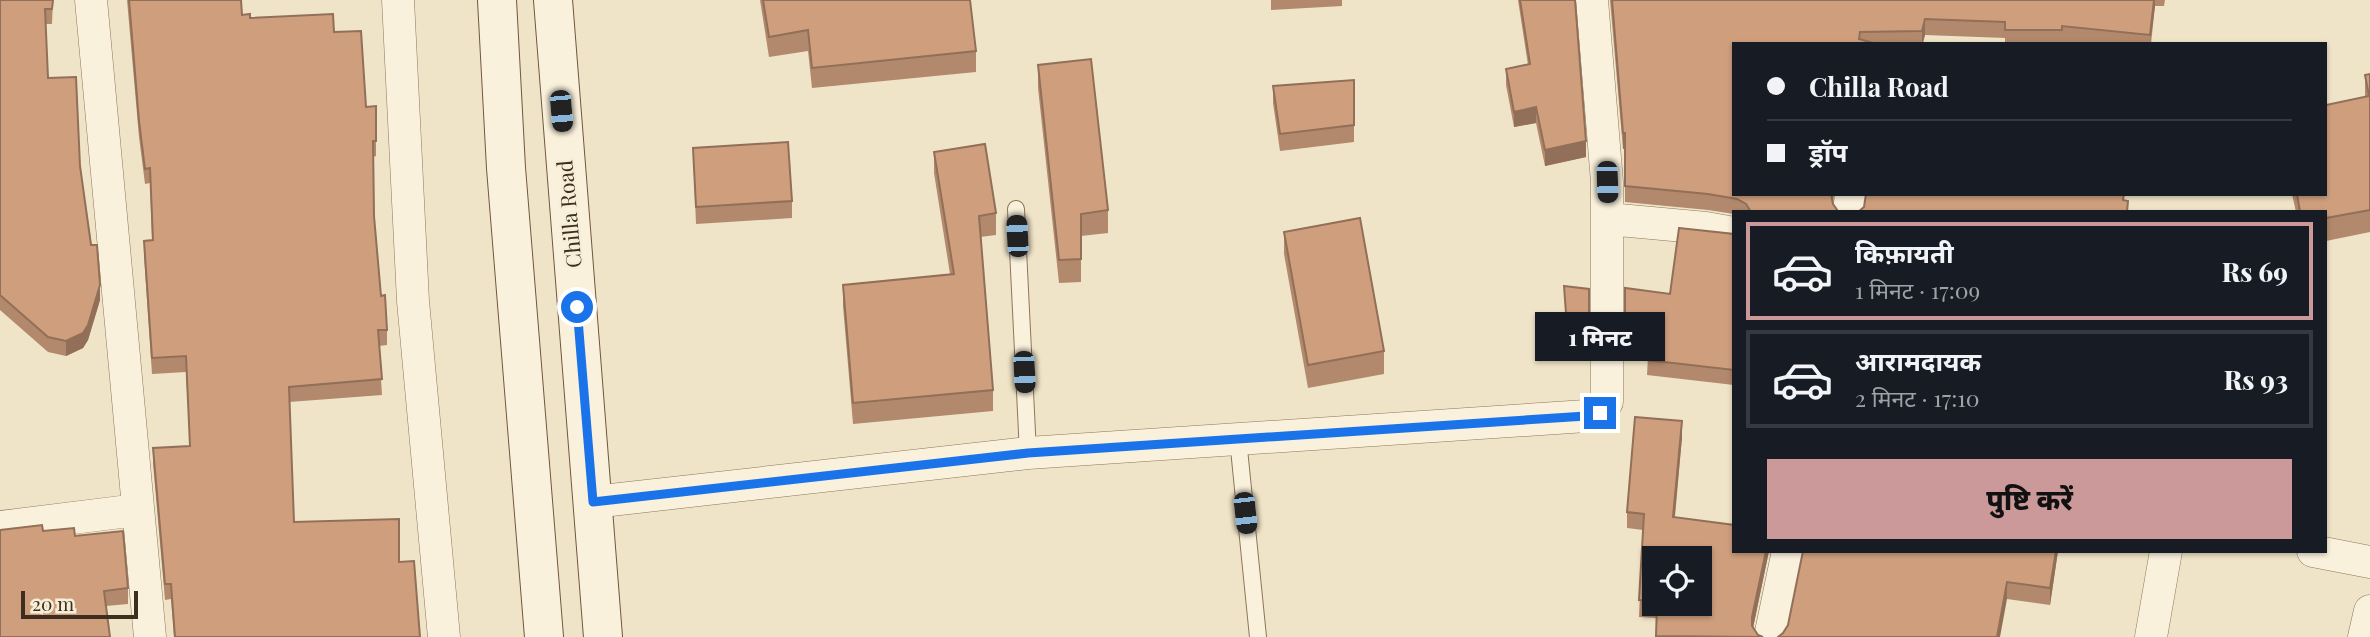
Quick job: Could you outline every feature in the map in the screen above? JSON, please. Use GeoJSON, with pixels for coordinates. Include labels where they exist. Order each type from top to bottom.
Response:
{"type":"FeatureCollection","features":[{"type":"Feature","properties":{"kind":"main road"},"geometry":{"type":"LineString","coordinates":[[497,0],[506,168],[544,637]]}},
{"type":"Feature","properties":{"kind":"main road","name":"Chilla Road"},"geometry":{"type":"LineString","coordinates":[[552,0],[603,637]]}},
{"type":"Feature","properties":{"kind":"street"},"geometry":{"type":"LineString","coordinates":[[91,0],[150,637]]}},
{"type":"Feature","properties":{"kind":"street"},"geometry":{"type":"LineString","coordinates":[[398,0],[413,301],[444,637]]}},
{"type":"Feature","properties":{"kind":"street"},"geometry":{"type":"LineString","coordinates":[[593,502],[1028,453],[1600,413],[1607,402],[1608,219],[1592,0]]}},
{"type":"Feature","properties":{"kind":"street"},"geometry":{"type":"LineString","coordinates":[[1608,219],[1732,233]]}},
{"type":"Feature","properties":{"kind":"street"},"geometry":{"type":"LineString","coordinates":[[0,527],[137,510]]}},
{"type":"Feature","properties":{"kind":"street"},"geometry":{"type":"LineString","coordinates":[[1770,637],[1788,553]]}},
{"type":"Feature","properties":{"kind":"street"},"geometry":{"type":"LineString","coordinates":[[2151,637],[2166,553]]}},
{"type":"Feature","properties":{"kind":"street"},"geometry":{"type":"LineString","coordinates":[[2323,553],[2370,562]]}},
{"type":"Feature","properties":{"kind":"street"},"geometry":{"type":"LineString","coordinates":[[2364,637],[2370,611]]}},
{"type":"Feature","properties":{"kind":"lane"},"geometry":{"type":"LineString","coordinates":[[1016,209],[1028,453]]}},
{"type":"Feature","properties":{"kind":"lane"},"geometry":{"type":"LineString","coordinates":[[1238,439],[1258,637]]}},
{"type":"Feature","properties":{"kind":"building"},"geometry":{"type":"Polygon","coordinates":[[[0,0],[53,0],[52,9],[45,9],[48,78],[76,77],[80,166],[91,245],[97,245],[100,285],[88,325],[83,333],[66,341],[48,337],[0,295],[0,0]]]}},
{"type":"Feature","properties":{"kind":"building"},"geometry":{"type":"Polygon","coordinates":[[[129,0],[241,0],[242,15],[250,14],[250,18],[333,14],[334,32],[361,31],[366,107],[376,106],[376,141],[373,141],[374,216],[381,296],[385,295],[387,330],[378,330],[382,379],[289,387],[294,522],[399,519],[399,562],[414,561],[420,637],[175,637],[171,584],[165,584],[153,448],[190,446],[186,356],[152,358],[144,241],[153,240],[150,168],[145,169],[129,0]]]}},
{"type":"Feature","properties":{"kind":"building"},"geometry":{"type":"Polygon","coordinates":[[[763,0],[970,0],[976,51],[812,68],[808,30],[769,37],[763,0]]]}},
{"type":"Feature","properties":{"kind":"building"},"geometry":{"type":"Polygon","coordinates":[[[1520,0],[1575,0],[1586,141],[1545,150],[1536,107],[1514,112],[1506,69],[1530,64],[1520,0]]]}},
{"type":"Feature","properties":{"kind":"building"},"geometry":{"type":"Polygon","coordinates":[[[1612,0],[2154,0],[2150,35],[2062,26],[2062,30],[2005,30],[2005,22],[1925,19],[1922,31],[1860,32],[1859,39],[1870,42],[1732,42],[1732,196],[1831,196],[1837,210],[1750,210],[1737,199],[1625,186],[1612,0]]]}},
{"type":"Feature","properties":{"kind":"building"},"geometry":{"type":"Polygon","coordinates":[[[1091,59],[1108,210],[1081,214],[1081,259],[1059,260],[1038,65],[1091,59]]]}},
{"type":"Feature","properties":{"kind":"building"},"geometry":{"type":"Polygon","coordinates":[[[2370,74],[2370,210],[2327,218],[2327,210],[2300,210],[2297,196],[2327,196],[2327,105],[2369,96],[2365,75],[2370,74]]]}},
{"type":"Feature","properties":{"kind":"building"},"geometry":{"type":"Polygon","coordinates":[[[1354,80],[1354,125],[1280,134],[1273,86],[1354,80]]]}},
{"type":"Feature","properties":{"kind":"building"},"geometry":{"type":"Polygon","coordinates":[[[788,142],[792,201],[696,207],[693,148],[788,142]]]}},
{"type":"Feature","properties":{"kind":"building"},"geometry":{"type":"Polygon","coordinates":[[[985,144],[996,213],[979,216],[993,390],[853,403],[843,285],[954,274],[934,152],[985,144]]]}},
{"type":"Feature","properties":{"kind":"building"},"geometry":{"type":"Polygon","coordinates":[[[1866,196],[2124,196],[2123,200],[2128,201],[2127,210],[1860,210],[1864,207],[1866,196]]]}},
{"type":"Feature","properties":{"kind":"building"},"geometry":{"type":"Polygon","coordinates":[[[1360,218],[1384,351],[1308,365],[1284,232],[1360,218]]]}},
{"type":"Feature","properties":{"kind":"building"},"geometry":{"type":"Polygon","coordinates":[[[1679,228],[1732,234],[1732,370],[1647,360],[1651,322],[1625,318],[1625,288],[1670,294],[1679,228]]]}},
{"type":"Feature","properties":{"kind":"building"},"geometry":{"type":"Polygon","coordinates":[[[1564,286],[1589,289],[1589,325],[1567,327],[1564,286]]]}},
{"type":"Feature","properties":{"kind":"building"},"geometry":{"type":"Polygon","coordinates":[[[1635,417],[1682,421],[1673,517],[1732,525],[1732,553],[1766,553],[1752,617],[1752,626],[1758,635],[1763,637],[1656,636],[1657,616],[1712,616],[1712,546],[1642,546],[1644,514],[1627,512],[1635,417]]]}},
{"type":"Feature","properties":{"kind":"building"},"geometry":{"type":"Polygon","coordinates":[[[42,525],[43,531],[74,528],[75,536],[123,531],[128,588],[104,591],[110,637],[0,637],[0,530],[42,525]]]}},
{"type":"Feature","properties":{"kind":"building"},"geometry":{"type":"Polygon","coordinates":[[[1642,548],[1642,600],[1639,600],[1642,548]]]}},
{"type":"Feature","properties":{"kind":"building"},"geometry":{"type":"Polygon","coordinates":[[[1803,553],[2056,553],[2050,588],[2007,582],[1997,637],[1778,637],[1788,625],[1803,553]]]}},
{"type":"Feature","properties":{"kind":"route"},"geometry":{"type":"LineString","coordinates":[[577,307],[593,502],[1028,453],[1600,413]]}}]}
